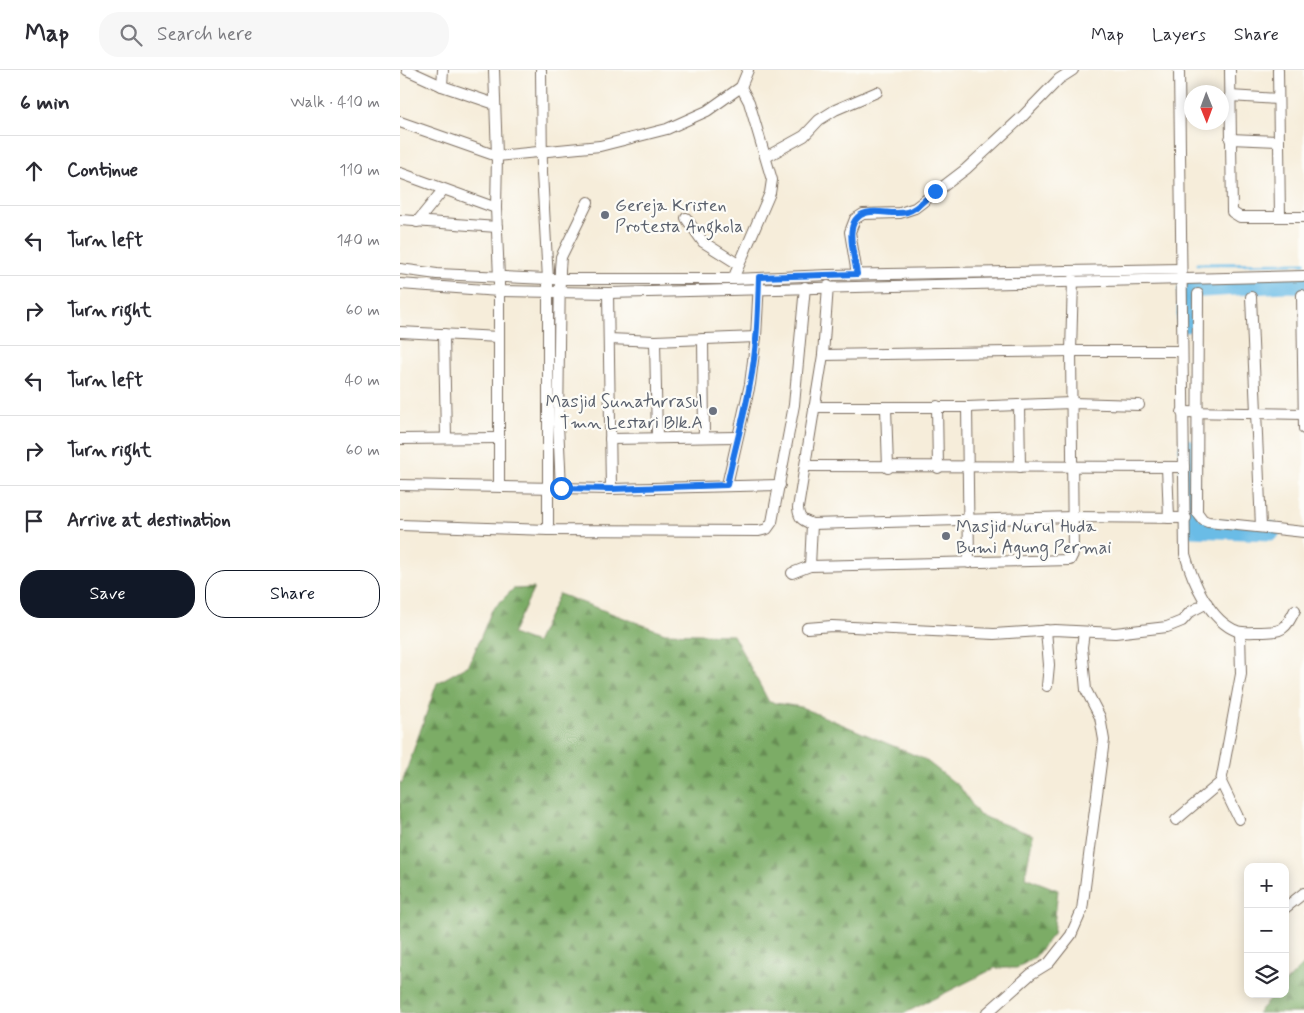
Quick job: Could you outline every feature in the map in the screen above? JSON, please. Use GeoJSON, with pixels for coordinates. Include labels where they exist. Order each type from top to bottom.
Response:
{"type":"FeatureCollection","features":[{"type":"Feature","properties":{"kind":"street"},"geometry":{"type":"LineString","coordinates":[[407,70],[442,86],[495,104]]}},
{"type":"Feature","properties":{"kind":"street"},"geometry":{"type":"LineString","coordinates":[[442,70],[442,86]]}},
{"type":"Feature","properties":{"kind":"street"},"geometry":{"type":"LineString","coordinates":[[494,70],[498,156],[496,208],[499,278],[497,438],[499,486]]}},
{"type":"Feature","properties":{"kind":"street"},"geometry":{"type":"LineString","coordinates":[[541,70],[542,151],[548,279],[548,530]]}},
{"type":"Feature","properties":{"kind":"street"},"geometry":{"type":"LineString","coordinates":[[400,122],[498,156],[600,146],[667,129],[707,111],[741,87],[748,70]]}},
{"type":"Feature","properties":{"kind":"street"},"geometry":{"type":"LineString","coordinates":[[857,274],[850,232],[856,219],[863,214],[900,213],[915,208],[966,169],[1022,117],[1059,79],[1073,70]]}},
{"type":"Feature","properties":{"kind":"street"},"geometry":{"type":"LineString","coordinates":[[1179,70],[1181,351],[1189,413],[1197,512],[1203,520],[1208,522],[1304,532]]}},
{"type":"Feature","properties":{"kind":"street"},"geometry":{"type":"LineString","coordinates":[[1230,70],[1232,212],[1240,217],[1304,217]]}},
{"type":"Feature","properties":{"kind":"street"},"geometry":{"type":"LineString","coordinates":[[1278,70],[1280,217]]}},
{"type":"Feature","properties":{"kind":"street"},"geometry":{"type":"LineString","coordinates":[[733,279],[770,192],[772,180],[749,102],[741,87]]}},
{"type":"Feature","properties":{"kind":"street"},"geometry":{"type":"LineString","coordinates":[[766,157],[804,136],[819,120],[834,110],[877,92]]}},
{"type":"Feature","properties":{"kind":"street"},"geometry":{"type":"LineString","coordinates":[[1230,96],[1278,99]]}},
{"type":"Feature","properties":{"kind":"street"},"geometry":{"type":"LineString","coordinates":[[1230,139],[1279,140]]}},
{"type":"Feature","properties":{"kind":"street"},"geometry":{"type":"LineString","coordinates":[[400,173],[496,208]]}},
{"type":"Feature","properties":{"kind":"street"},"geometry":{"type":"LineString","coordinates":[[417,222],[443,190]]}},
{"type":"Feature","properties":{"kind":"street"},"geometry":{"type":"LineString","coordinates":[[561,488],[558,424],[562,257],[588,202]]}},
{"type":"Feature","properties":{"kind":"street"},"geometry":{"type":"LineString","coordinates":[[686,218],[703,242],[738,264]]}},
{"type":"Feature","properties":{"kind":"street"},"geometry":{"type":"LineString","coordinates":[[400,220],[497,227]]}},
{"type":"Feature","properties":{"kind":"street"},"geometry":{"type":"LineString","coordinates":[[400,269],[499,278],[733,279],[857,274],[1181,269]]}},
{"type":"Feature","properties":{"kind":"street"},"geometry":{"type":"LineString","coordinates":[[400,284],[499,291],[560,290],[608,293],[1073,280],[1181,280],[1304,276]]}},
{"type":"Feature","properties":{"kind":"street"},"geometry":{"type":"LineString","coordinates":[[727,485],[736,437],[750,384],[756,337],[759,277]]}},
{"type":"Feature","properties":{"kind":"street"},"geometry":{"type":"LineString","coordinates":[[792,573],[810,566],[1068,561],[1073,554],[1071,351],[1073,280]]}},
{"type":"Feature","properties":{"kind":"street"},"geometry":{"type":"LineString","coordinates":[[828,286],[823,355],[807,466],[798,508],[799,517],[812,524],[968,522],[1072,518],[1186,518]]}},
{"type":"Feature","properties":{"kind":"street"},"geometry":{"type":"LineString","coordinates":[[400,526],[548,530],[762,530],[772,522],[794,406],[805,287]]}},
{"type":"Feature","properties":{"kind":"street"},"geometry":{"type":"LineString","coordinates":[[608,293],[611,489]]}},
{"type":"Feature","properties":{"kind":"street"},"geometry":{"type":"LineString","coordinates":[[1198,294],[1184,467],[1185,554],[1188,565],[1207,603],[1221,622],[1240,632],[1274,632],[1283,630],[1295,610]]}},
{"type":"Feature","properties":{"kind":"street"},"geometry":{"type":"LineString","coordinates":[[1302,295],[1304,429]]}},
{"type":"Feature","properties":{"kind":"street"},"geometry":{"type":"LineString","coordinates":[[1251,297],[1261,527]]}},
{"type":"Feature","properties":{"kind":"street"},"geometry":{"type":"LineString","coordinates":[[400,332],[499,337]]}},
{"type":"Feature","properties":{"kind":"street"},"geometry":{"type":"LineString","coordinates":[[444,334],[446,438]]}},
{"type":"Feature","properties":{"kind":"street"},"geometry":{"type":"LineString","coordinates":[[608,339],[655,341],[756,337]]}},
{"type":"Feature","properties":{"kind":"street"},"geometry":{"type":"LineString","coordinates":[[703,339],[704,437]]}},
{"type":"Feature","properties":{"kind":"street"},"geometry":{"type":"LineString","coordinates":[[655,341],[657,437]]}},
{"type":"Feature","properties":{"kind":"street"},"geometry":{"type":"LineString","coordinates":[[823,355],[1181,351]]}},
{"type":"Feature","properties":{"kind":"street"},"geometry":{"type":"LineString","coordinates":[[814,407],[967,407],[1072,403],[1139,405]]}},
{"type":"Feature","properties":{"kind":"street"},"geometry":{"type":"LineString","coordinates":[[1019,405],[1020,467]]}},
{"type":"Feature","properties":{"kind":"street"},"geometry":{"type":"LineString","coordinates":[[937,406],[938,468]]}},
{"type":"Feature","properties":{"kind":"street"},"geometry":{"type":"LineString","coordinates":[[886,407],[888,468]]}},
{"type":"Feature","properties":{"kind":"street"},"geometry":{"type":"LineString","coordinates":[[967,407],[969,563]]}},
{"type":"Feature","properties":{"kind":"street"},"geometry":{"type":"LineString","coordinates":[[1189,413],[1304,414]]}},
{"type":"Feature","properties":{"kind":"street"},"geometry":{"type":"LineString","coordinates":[[610,439],[736,437]]}},
{"type":"Feature","properties":{"kind":"street"},"geometry":{"type":"LineString","coordinates":[[400,439],[497,438]]}},
{"type":"Feature","properties":{"kind":"street"},"geometry":{"type":"LineString","coordinates":[[807,466],[888,468],[1184,467]]}},
{"type":"Feature","properties":{"kind":"street"},"geometry":{"type":"LineString","coordinates":[[1167,467],[1169,518]]}},
{"type":"Feature","properties":{"kind":"street"},"geometry":{"type":"LineString","coordinates":[[400,485],[611,489],[780,485]]}},
{"type":"Feature","properties":{"kind":"street"},"geometry":{"type":"LineString","coordinates":[[810,566],[812,524]]}},
{"type":"Feature","properties":{"kind":"street"},"geometry":{"type":"LineString","coordinates":[[807,628],[832,626],[994,634],[1046,630],[1115,633],[1167,627],[1182,621],[1190,612],[1207,603]]}},
{"type":"Feature","properties":{"kind":"street"},"geometry":{"type":"LineString","coordinates":[[1046,630],[1047,686]]}},
{"type":"Feature","properties":{"kind":"street"},"geometry":{"type":"LineString","coordinates":[[975,1013],[987,1012],[1031,974],[1049,963],[1071,935],[1082,910],[1086,864],[1104,740],[1100,717],[1086,690],[1082,647],[1084,632]]}},
{"type":"Feature","properties":{"kind":"street"},"geometry":{"type":"LineString","coordinates":[[1239,819],[1221,782],[1241,674],[1240,632]]}},
{"type":"Feature","properties":{"kind":"street"},"geometry":{"type":"LineString","coordinates":[[1176,820],[1221,782]]}},
{"type":"Feature","properties":{"kind":"street"},"geometry":{"type":"LineString","coordinates":[[1289,905],[1304,893]]}},
{"type":"Feature","properties":{"kind":"green space"},"geometry":{"type":"Polygon","coordinates":[[[534,588],[512,634],[536,643],[559,594],[665,633],[733,635],[769,702],[801,707],[924,759],[960,787],[979,815],[1033,835],[1025,877],[1058,890],[1053,934],[1035,957],[1017,968],[995,968],[905,1013],[400,1013],[400,782],[402,783],[437,683],[469,665],[492,610],[513,589],[534,588]]]}},
{"type":"Feature","properties":{"kind":"green space"},"geometry":{"type":"Polygon","coordinates":[[[1304,964],[1304,1013],[1257,1013],[1271,998],[1289,998],[1289,979],[1304,964]]]}},
{"type":"Feature","properties":{"kind":"waterway"},"geometry":{"type":"LineString","coordinates":[[1198,264],[1304,263]]}},
{"type":"Feature","properties":{"kind":"waterway"},"geometry":{"type":"LineString","coordinates":[[1186,323],[1187,289],[1285,283],[1304,284]]}},
{"type":"Feature","properties":{"kind":"waterway"},"geometry":{"type":"LineString","coordinates":[[1188,448],[1191,528],[1271,531]]}},
{"type":"Feature","properties":{"kind":"place","name":"Gereja Kristen Protesta Angkola"},"geometry":{"type":"Point","coordinates":[605,215]}},
{"type":"Feature","properties":{"kind":"place","name":"Masjid Sunaturrasul Tmn Lestari Blk.A"},"geometry":{"type":"Point","coordinates":[713,411]}},
{"type":"Feature","properties":{"kind":"place","name":"Masjid Nurul Huda Bumi Agung Permai"},"geometry":{"type":"Point","coordinates":[946,536]}},
{"type":"Feature","properties":{"kind":"route"},"geometry":{"type":"LineString","coordinates":[[561,488],[611,489],[727,485],[736,437],[750,384],[756,337],[759,277],[857,274],[850,232],[852,224],[856,219],[863,214],[872,212],[907,212],[915,208],[935,191]]}}]}
